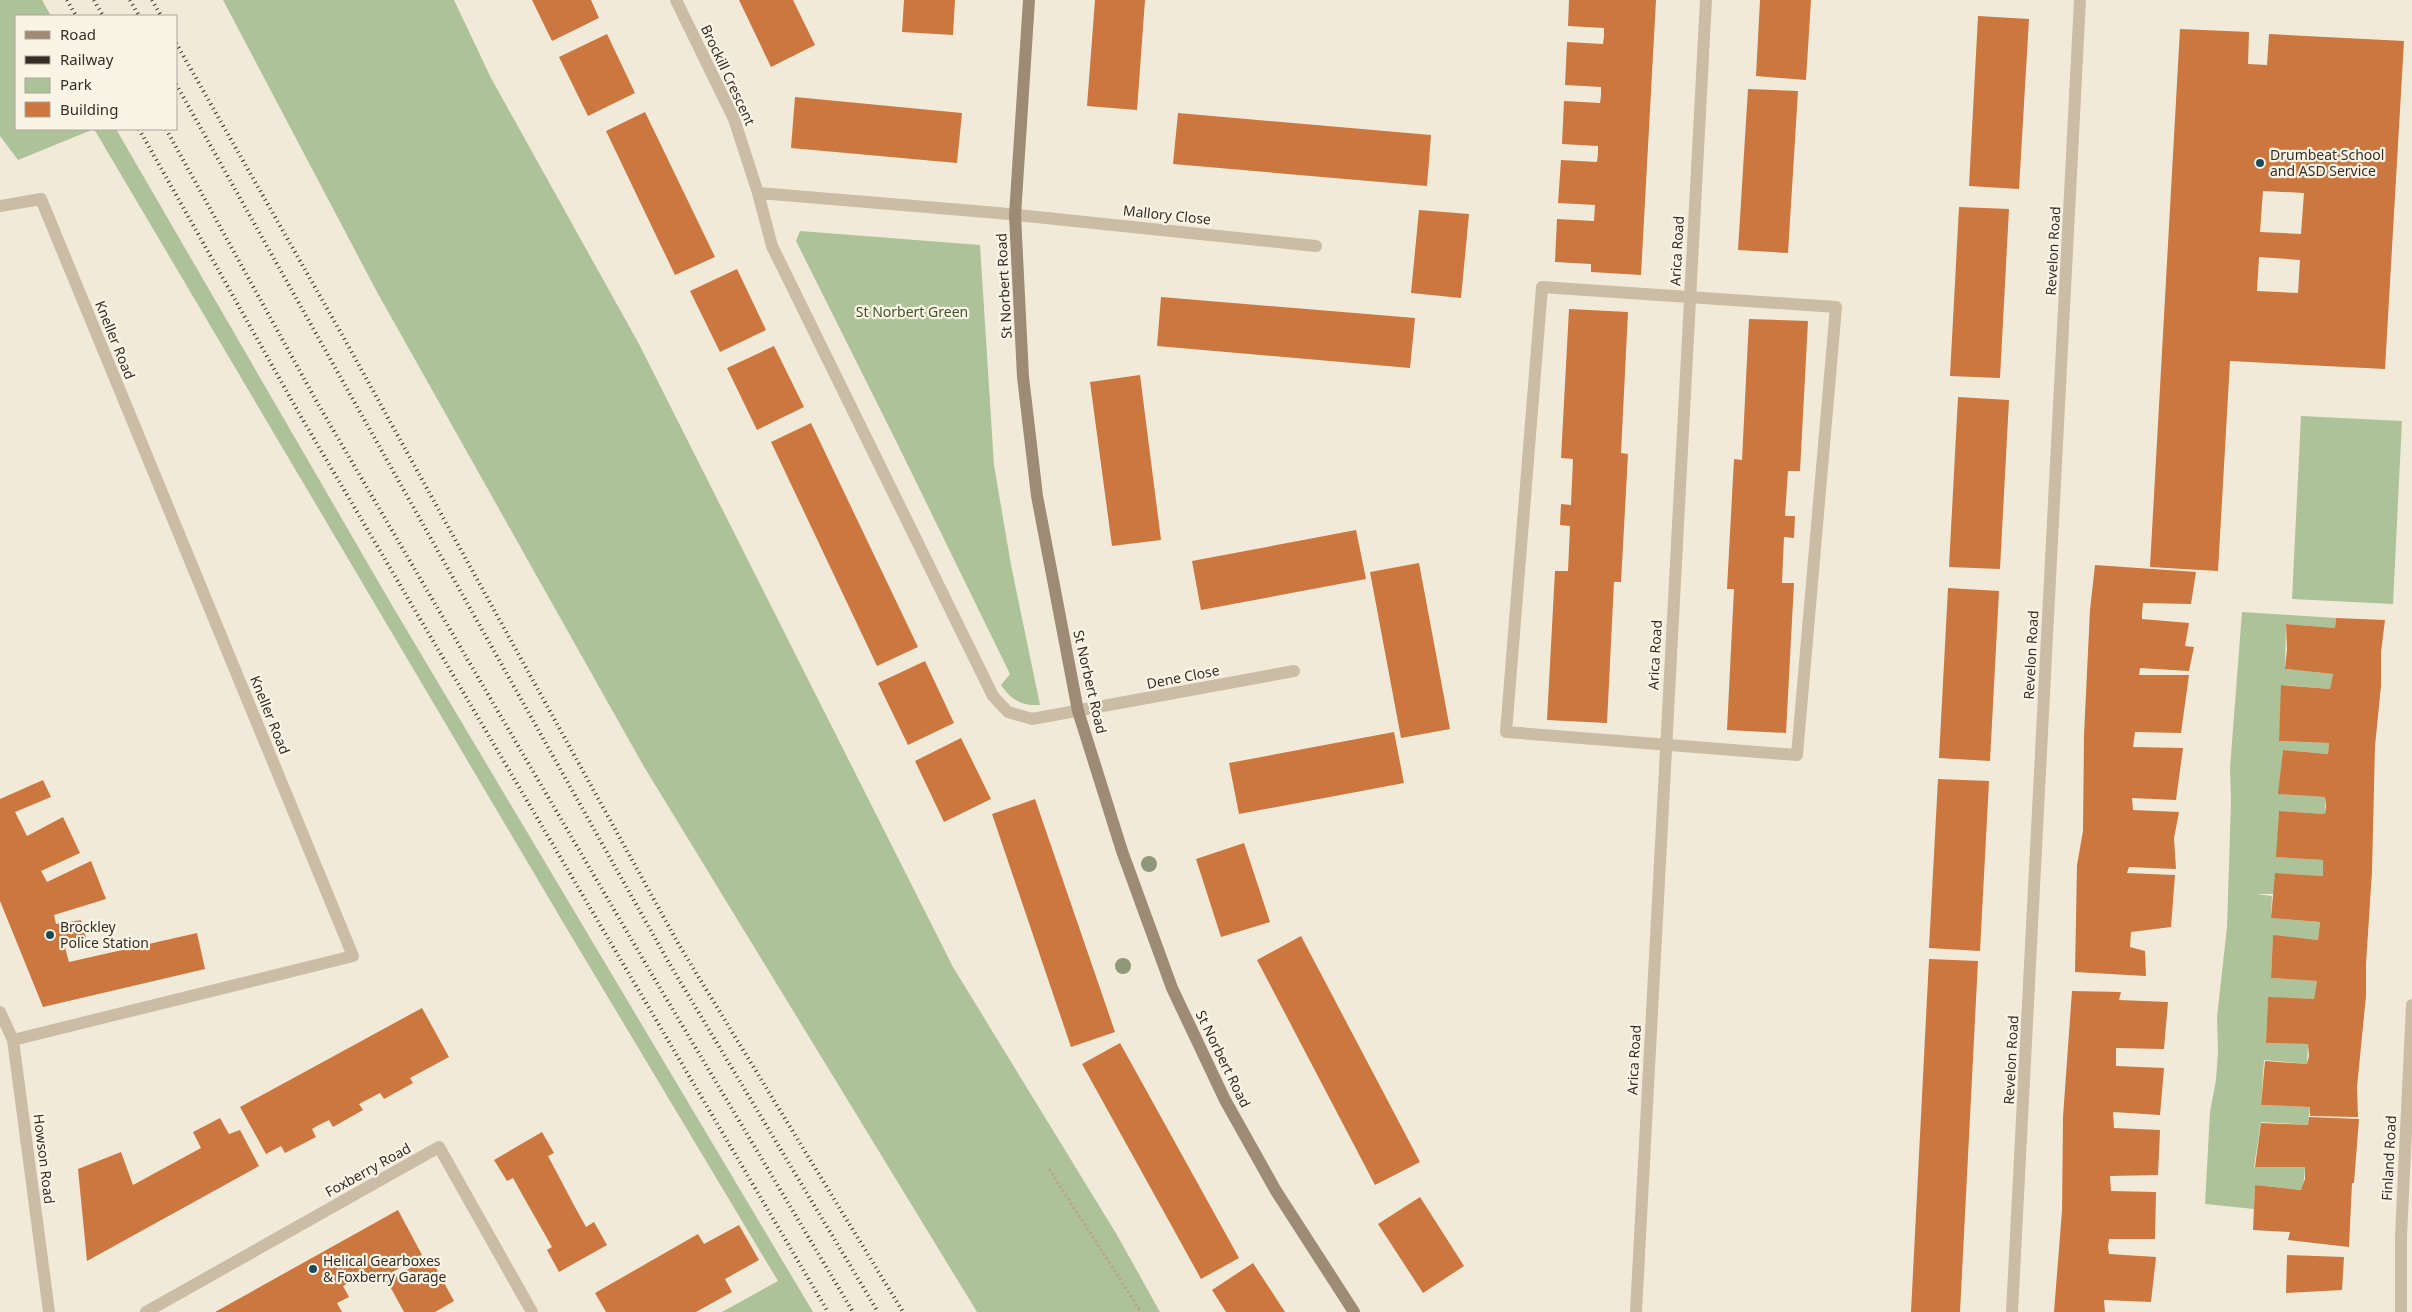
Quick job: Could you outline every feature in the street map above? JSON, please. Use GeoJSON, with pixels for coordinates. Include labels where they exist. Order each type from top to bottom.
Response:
{"type":"FeatureCollection","features":[{"type":"Feature","properties":{"kind":"street","name":"Brockill Crescent"},"geometry":{"type":"LineString","coordinates":[[676,0],[734,119],[758,193]]}},
{"type":"Feature","properties":{"kind":"street","name":"St Norbert Road"},"geometry":{"type":"LineString","coordinates":[[1029,0],[1016,215],[1023,377],[1039,505],[1078,711],[1122,851],[1172,988],[1224,1100],[1276,1191],[1354,1312]]}},
{"type":"Feature","properties":{"kind":"street","name":"Arica Road"},"geometry":{"type":"LineString","coordinates":[[1636,1312],[1706,0]]}},
{"type":"Feature","properties":{"kind":"street","name":"Revelon Road"},"geometry":{"type":"LineString","coordinates":[[2012,1312],[2080,0]]}},
{"type":"Feature","properties":{"kind":"street"},"geometry":{"type":"LineString","coordinates":[[1016,215],[758,193],[772,246],[993,696],[1008,712],[1032,719],[1061,712],[1078,711]]}},
{"type":"Feature","properties":{"kind":"street","name":"Kneller Road"},"geometry":{"type":"LineString","coordinates":[[0,206],[41,198],[353,956],[13,1040]]}},
{"type":"Feature","properties":{"kind":"street","name":"Mallory Close"},"geometry":{"type":"LineString","coordinates":[[1016,215],[1316,246]]}},
{"type":"Feature","properties":{"kind":"street"},"geometry":{"type":"LineString","coordinates":[[1542,287],[1836,308],[1796,756],[1666,744],[1506,732],[1542,287]]}},
{"type":"Feature","properties":{"kind":"street","name":"Dene Close"},"geometry":{"type":"LineString","coordinates":[[1078,711],[1294,671]]}},
{"type":"Feature","properties":{"kind":"street","name":"Finland Road"},"geometry":{"type":"LineString","coordinates":[[2401,1312],[2401,1236],[2412,1005]]}},
{"type":"Feature","properties":{"kind":"street","name":"Howson Road"},"geometry":{"type":"LineString","coordinates":[[0,1012],[13,1040],[49,1312]]}},
{"type":"Feature","properties":{"kind":"street","name":"Foxberry Road"},"geometry":{"type":"LineString","coordinates":[[146,1312],[439,1147],[532,1312]]}},
{"type":"Feature","properties":{"kind":"path"},"geometry":{"type":"LineString","coordinates":[[1049,1170],[1141,1312]]}},
{"type":"Feature","properties":{"kind":"green space"},"geometry":{"type":"Polygon","coordinates":[[[0,0],[42,0],[50,15],[15,15],[15,130],[92,130],[18,160],[0,136],[0,0]]]}},
{"type":"Feature","properties":{"kind":"green space"},"geometry":{"type":"Polygon","coordinates":[[[223,0],[454,0],[491,78],[639,344],[953,967],[1117,1235],[1160,1312],[977,1312],[643,765],[377,292],[223,0]]]}},
{"type":"Feature","properties":{"kind":"green space"},"geometry":{"type":"Polygon","coordinates":[[[95,130],[117,130],[393,607],[813,1312],[722,1312],[778,1281],[564,924],[95,130]]]}},
{"type":"Feature","properties":{"kind":"green space","name":"St Norbert Green"},"geometry":{"type":"Polygon","coordinates":[[[800,231],[980,245],[994,465],[1011,565],[1040,705],[1018,701],[1009,695],[1001,685],[1010,674],[796,241],[800,231]]]}},
{"type":"Feature","properties":{"kind":"green space"},"geometry":{"type":"Polygon","coordinates":[[[2301,416],[2402,421],[2393,604],[2292,599],[2301,416]]]}},
{"type":"Feature","properties":{"kind":"green space"},"geometry":{"type":"Polygon","coordinates":[[[2242,612],[2336,618],[2335,628],[2286,624],[2285,669],[2333,674],[2330,689],[2282,685],[2279,741],[2329,743],[2328,754],[2283,750],[2279,794],[2325,797],[2325,814],[2279,811],[2277,857],[2323,860],[2323,876],[2275,873],[2274,894],[2256,894],[2272,896],[2271,918],[2320,922],[2318,940],[2273,936],[2271,978],[2317,981],[2314,999],[2268,998],[2266,1043],[2308,1044],[2307,1064],[2264,1060],[2261,1105],[2310,1107],[2308,1125],[2261,1122],[2254,1167],[2305,1167],[2303,1190],[2255,1185],[2254,1209],[2205,1204],[2210,1112],[2216,1080],[2218,1051],[2217,1017],[2227,927],[2231,801],[2230,768],[2242,612]]]}},
{"type":"Feature","properties":{"kind":"building"},"geometry":{"type":"Polygon","coordinates":[[[532,0],[591,0],[599,18],[552,41],[532,0]]]}},
{"type":"Feature","properties":{"kind":"building"},"geometry":{"type":"Polygon","coordinates":[[[739,0],[793,0],[815,45],[771,67],[739,0]]]}},
{"type":"Feature","properties":{"kind":"building"},"geometry":{"type":"Polygon","coordinates":[[[904,0],[955,0],[953,35],[902,32],[904,0]]]}},
{"type":"Feature","properties":{"kind":"building"},"geometry":{"type":"Polygon","coordinates":[[[1095,0],[1145,0],[1137,110],[1087,106],[1095,0]]]}},
{"type":"Feature","properties":{"kind":"building"},"geometry":{"type":"Polygon","coordinates":[[[1569,0],[1656,0],[1641,275],[1591,272],[1591,264],[1555,262],[1557,219],[1594,221],[1595,205],[1558,203],[1561,160],[1597,162],[1598,154],[1598,146],[1562,144],[1564,101],[1600,103],[1601,95],[1601,87],[1565,85],[1567,42],[1603,44],[1604,36],[1604,28],[1568,26],[1569,0]]]}},
{"type":"Feature","properties":{"kind":"building"},"geometry":{"type":"Polygon","coordinates":[[[1760,0],[1811,0],[1806,80],[1756,76],[1760,0]]]}},
{"type":"Feature","properties":{"kind":"building"},"geometry":{"type":"Polygon","coordinates":[[[1978,16],[2029,19],[2019,189],[1969,186],[1978,16]]]}},
{"type":"Feature","properties":{"kind":"building"},"geometry":{"type":"Polygon","coordinates":[[[2180,29],[2249,32],[2248,64],[2267,65],[2269,34],[2404,41],[2385,369],[2230,361],[2218,571],[2150,567],[2180,29]],[[2263,191],[2260,232],[2301,234],[2304,193],[2263,191]],[[2259,257],[2257,291],[2298,293],[2300,260],[2259,257]]]}},
{"type":"Feature","properties":{"kind":"building"},"geometry":{"type":"Polygon","coordinates":[[[607,34],[635,93],[588,116],[559,57],[607,34]]]}},
{"type":"Feature","properties":{"kind":"building"},"geometry":{"type":"Polygon","coordinates":[[[1748,89],[1798,91],[1788,253],[1738,250],[1748,89]]]}},
{"type":"Feature","properties":{"kind":"building"},"geometry":{"type":"Polygon","coordinates":[[[795,97],[962,113],[957,163],[791,148],[795,97]]]}},
{"type":"Feature","properties":{"kind":"building"},"geometry":{"type":"Polygon","coordinates":[[[645,112],[715,257],[675,275],[606,131],[645,112]]]}},
{"type":"Feature","properties":{"kind":"building"},"geometry":{"type":"Polygon","coordinates":[[[1178,113],[1431,135],[1427,186],[1173,164],[1178,113]]]}},
{"type":"Feature","properties":{"kind":"building"},"geometry":{"type":"Polygon","coordinates":[[[1959,207],[2009,209],[2000,378],[1950,376],[1959,207]]]}},
{"type":"Feature","properties":{"kind":"building"},"geometry":{"type":"Polygon","coordinates":[[[1419,210],[1469,214],[1461,298],[1411,293],[1419,210]]]}},
{"type":"Feature","properties":{"kind":"building"},"geometry":{"type":"Polygon","coordinates":[[[737,269],[766,330],[720,352],[690,291],[737,269]]]}},
{"type":"Feature","properties":{"kind":"building"},"geometry":{"type":"Polygon","coordinates":[[[1161,297],[1415,318],[1410,368],[1157,346],[1161,297]]]}},
{"type":"Feature","properties":{"kind":"building"},"geometry":{"type":"Polygon","coordinates":[[[1569,309],[1628,312],[1621,453],[1628,454],[1621,582],[1614,582],[1607,723],[1547,720],[1555,571],[1568,571],[1570,526],[1560,525],[1561,504],[1571,505],[1573,459],[1561,458],[1569,309]]]}},
{"type":"Feature","properties":{"kind":"building"},"geometry":{"type":"Polygon","coordinates":[[[1749,319],[1808,321],[1800,471],[1788,471],[1785,516],[1795,516],[1794,538],[1784,537],[1782,583],[1794,583],[1786,733],[1727,730],[1734,589],[1727,589],[1734,459],[1742,460],[1749,319]]]}},
{"type":"Feature","properties":{"kind":"building"},"geometry":{"type":"Polygon","coordinates":[[[774,346],[804,407],[757,430],[727,368],[774,346]]]}},
{"type":"Feature","properties":{"kind":"building"},"geometry":{"type":"Polygon","coordinates":[[[1140,375],[1161,540],[1112,546],[1090,382],[1140,375]]]}},
{"type":"Feature","properties":{"kind":"building"},"geometry":{"type":"Polygon","coordinates":[[[1958,397],[2009,400],[2000,569],[1949,567],[1958,397]]]}},
{"type":"Feature","properties":{"kind":"building"},"geometry":{"type":"Polygon","coordinates":[[[811,423],[918,647],[877,666],[771,442],[811,423]]]}},
{"type":"Feature","properties":{"kind":"building"},"geometry":{"type":"Polygon","coordinates":[[[1356,530],[1366,579],[1201,610],[1192,561],[1356,530]]]}},
{"type":"Feature","properties":{"kind":"building"},"geometry":{"type":"Polygon","coordinates":[[[1419,563],[1450,729],[1401,738],[1370,572],[1419,563]]]}},
{"type":"Feature","properties":{"kind":"building"},"geometry":{"type":"Polygon","coordinates":[[[2095,565],[2196,572],[2191,604],[2143,603],[2142,619],[2189,623],[2185,646],[2194,647],[2189,671],[2140,668],[2139,675],[2189,675],[2181,733],[2135,732],[2133,747],[2183,748],[2176,800],[2132,798],[2133,810],[2179,812],[2174,838],[2176,869],[2129,867],[2127,873],[2175,875],[2171,927],[2131,932],[2130,947],[2145,951],[2146,976],[2075,972],[2077,865],[2083,831],[2084,735],[2090,610],[2095,565]]]}},
{"type":"Feature","properties":{"kind":"building"},"geometry":{"type":"Polygon","coordinates":[[[1948,588],[1999,591],[1990,761],[1939,758],[1948,588]]]}},
{"type":"Feature","properties":{"kind":"building"},"geometry":{"type":"Polygon","coordinates":[[[2336,618],[2385,620],[2375,746],[2372,871],[2366,964],[2366,996],[2357,1087],[2358,1117],[2310,1116],[2310,1107],[2261,1105],[2265,1061],[2307,1064],[2309,1056],[2308,1044],[2266,1043],[2268,997],[2314,999],[2317,981],[2271,978],[2273,935],[2318,940],[2320,922],[2271,918],[2275,873],[2323,876],[2323,860],[2276,857],[2279,811],[2325,814],[2326,806],[2325,797],[2278,794],[2283,750],[2328,754],[2329,743],[2279,741],[2281,685],[2330,689],[2333,674],[2285,669],[2287,649],[2286,624],[2335,628],[2336,618]]]}},
{"type":"Feature","properties":{"kind":"building"},"geometry":{"type":"Polygon","coordinates":[[[925,661],[954,723],[908,745],[878,683],[925,661]]]}},
{"type":"Feature","properties":{"kind":"building"},"geometry":{"type":"Polygon","coordinates":[[[1394,732],[1404,783],[1239,814],[1229,763],[1394,732]]]}},
{"type":"Feature","properties":{"kind":"building"},"geometry":{"type":"Polygon","coordinates":[[[961,738],[991,799],[944,822],[915,761],[961,738]]]}},
{"type":"Feature","properties":{"kind":"building"},"geometry":{"type":"Polygon","coordinates":[[[1938,779],[1989,781],[1980,951],[1929,948],[1938,779]]]}},
{"type":"Feature","properties":{"kind":"building","name":"Brockley Police Station"},"geometry":{"type":"Polygon","coordinates":[[[43,780],[51,797],[15,812],[27,836],[63,817],[80,853],[41,871],[47,882],[91,861],[106,899],[54,915],[56,924],[81,920],[86,938],[64,944],[69,962],[197,933],[205,969],[43,1007],[0,901],[0,799],[43,780]]]}},
{"type":"Feature","properties":{"kind":"building"},"geometry":{"type":"Polygon","coordinates":[[[1035,799],[1115,1032],[1071,1047],[992,814],[1035,799]]]}},
{"type":"Feature","properties":{"kind":"building"},"geometry":{"type":"Polygon","coordinates":[[[1244,843],[1270,922],[1221,937],[1196,859],[1244,843]]]}},
{"type":"Feature","properties":{"kind":"building"},"geometry":{"type":"Polygon","coordinates":[[[1301,936],[1420,1162],[1375,1185],[1257,960],[1301,936]]]}},
{"type":"Feature","properties":{"kind":"building"},"geometry":{"type":"Polygon","coordinates":[[[1929,959],[1978,961],[1960,1312],[1911,1312],[1929,959]]]}},
{"type":"Feature","properties":{"kind":"building"},"geometry":{"type":"Polygon","coordinates":[[[2072,991],[2121,992],[2119,1000],[2168,1002],[2164,1049],[2116,1048],[2116,1066],[2164,1068],[2160,1115],[2113,1112],[2114,1128],[2160,1130],[2158,1175],[2110,1176],[2111,1191],[2156,1192],[2155,1239],[2109,1239],[2108,1247],[2109,1254],[2156,1257],[2151,1302],[2104,1300],[2105,1312],[2054,1312],[2062,1211],[2063,1117],[2072,991]]]}},
{"type":"Feature","properties":{"kind":"building"},"geometry":{"type":"Polygon","coordinates":[[[422,1008],[449,1057],[410,1078],[413,1083],[384,1099],[380,1093],[359,1104],[363,1110],[333,1127],[329,1120],[312,1129],[316,1137],[285,1153],[281,1146],[266,1154],[240,1107],[422,1008]]]}},
{"type":"Feature","properties":{"kind":"building"},"geometry":{"type":"Polygon","coordinates":[[[1120,1043],[1239,1258],[1201,1279],[1082,1064],[1120,1043]]]}},
{"type":"Feature","properties":{"kind":"building"},"geometry":{"type":"Polygon","coordinates":[[[2309,1117],[2359,1119],[2354,1183],[2352,1183],[2349,1247],[2288,1240],[2290,1232],[2253,1230],[2255,1185],[2301,1190],[2305,1179],[2305,1167],[2255,1167],[2261,1123],[2308,1125],[2309,1117]]]}},
{"type":"Feature","properties":{"kind":"building"},"geometry":{"type":"Polygon","coordinates":[[[220,1118],[229,1134],[240,1130],[259,1166],[87,1261],[78,1169],[121,1152],[133,1185],[201,1148],[193,1132],[220,1118]]]}},
{"type":"Feature","properties":{"kind":"building"},"geometry":{"type":"Polygon","coordinates":[[[542,1132],[554,1153],[548,1156],[586,1227],[594,1222],[607,1245],[559,1272],[547,1250],[552,1247],[513,1178],[507,1181],[494,1160],[542,1132]]]}},
{"type":"Feature","properties":{"kind":"building"},"geometry":{"type":"Polygon","coordinates":[[[1420,1197],[1464,1266],[1423,1293],[1378,1224],[1420,1197]]]}},
{"type":"Feature","properties":{"kind":"building"},"geometry":{"type":"Polygon","coordinates":[[[398,1210],[422,1255],[372,1284],[366,1273],[343,1286],[349,1297],[337,1303],[342,1312],[215,1312],[398,1210]]]}},
{"type":"Feature","properties":{"kind":"building"},"geometry":{"type":"Polygon","coordinates":[[[739,1225],[759,1260],[725,1279],[732,1292],[696,1312],[606,1312],[595,1293],[698,1234],[704,1244],[739,1225]]]}},
{"type":"Feature","properties":{"kind":"building"},"geometry":{"type":"Polygon","coordinates":[[[2287,1255],[2344,1257],[2342,1290],[2286,1293],[2287,1255]]]}},
{"type":"Feature","properties":{"kind":"building"},"geometry":{"type":"Polygon","coordinates":[[[430,1257],[454,1301],[435,1312],[404,1312],[387,1281],[430,1257]]]}},
{"type":"Feature","properties":{"kind":"building"},"geometry":{"type":"Polygon","coordinates":[[[1253,1263],[1285,1312],[1226,1312],[1212,1290],[1253,1263]]]}},
{"type":"Feature","properties":{"kind":"railway"},"geometry":{"type":"LineString","coordinates":[[67,0],[75,15]]}},
{"type":"Feature","properties":{"kind":"railway"},"geometry":{"type":"LineString","coordinates":[[94,0],[102,15]]}},
{"type":"Feature","properties":{"kind":"railway"},"geometry":{"type":"LineString","coordinates":[[130,0],[138,15]]}},
{"type":"Feature","properties":{"kind":"railway"},"geometry":{"type":"LineString","coordinates":[[152,0],[160,15]]}},
{"type":"Feature","properties":{"kind":"railway"},"geometry":{"type":"LineString","coordinates":[[178,47],[345,340],[679,945],[903,1312]]}},
{"type":"Feature","properties":{"kind":"railway"},"geometry":{"type":"LineString","coordinates":[[178,88],[669,963],[878,1312]]}},
{"type":"Feature","properties":{"kind":"railway"},"geometry":{"type":"LineString","coordinates":[[140,130],[300,415],[828,1312]]}},
{"type":"Feature","properties":{"kind":"railway"},"geometry":{"type":"LineString","coordinates":[[167,130],[318,404],[654,978],[853,1312]]}},
{"type":"Feature","properties":{"kind":"place","name":"Drumbeat School and ASD Service"},"geometry":{"type":"Point","coordinates":[2260,163]}},
{"type":"Feature","properties":{"kind":"place","name":"Brockley Police Station"},"geometry":{"type":"Point","coordinates":[50,935]}},
{"type":"Feature","properties":{"kind":"place","name":"Helical Gearboxes & Foxberry Garage"},"geometry":{"type":"Point","coordinates":[313,1269]}}]}
